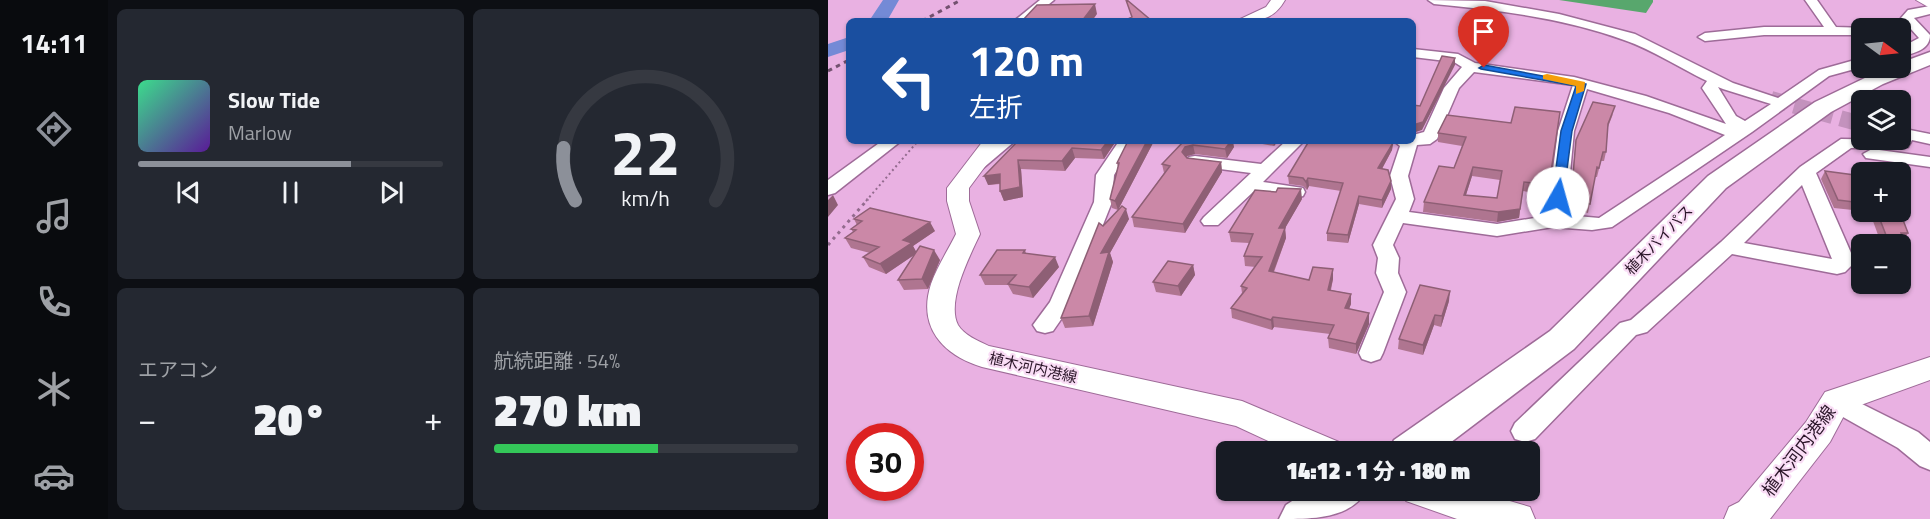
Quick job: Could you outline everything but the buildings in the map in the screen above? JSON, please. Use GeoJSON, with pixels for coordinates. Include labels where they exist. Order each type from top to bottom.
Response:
{"type":"FeatureCollection","features":[{"type":"Feature","properties":{"kind":"highway","name":"植木バイパス"},"geometry":{"type":"LineString","coordinates":[[1422,441],[1562,340],[1717,182],[1823,106],[1876,80],[1930,58]]}},
{"type":"Feature","properties":{"kind":"highway"},"geometry":{"type":"LineString","coordinates":[[1301,519],[1329,501]]}},
{"type":"Feature","properties":{"kind":"main road"},"geometry":{"type":"LineString","coordinates":[[1252,18],[1272,10],[1278,0]]}},
{"type":"Feature","properties":{"kind":"main road"},"geometry":{"type":"LineString","coordinates":[[1923,0],[1930,4]]}},
{"type":"Feature","properties":{"kind":"main road","name":"植木河内港線"},"geometry":{"type":"LineString","coordinates":[[992,144],[958,188],[957,196],[967,226],[967,241],[944,285],[942,318],[946,331],[962,346],[993,359],[1242,414],[1302,441]]}},
{"type":"Feature","properties":{"kind":"main road","name":"植木河内港線"},"geometry":{"type":"LineString","coordinates":[[1742,519],[1752,514],[1810,441],[1836,401],[1930,368]]}},
{"type":"Feature","properties":{"kind":"main road"},"geometry":{"type":"LineString","coordinates":[[1449,501],[1517,519]]}},
{"type":"Feature","properties":{"kind":"street"},"geometry":{"type":"LineString","coordinates":[[1024,18],[1048,0]]}},
{"type":"Feature","properties":{"kind":"street"},"geometry":{"type":"LineString","coordinates":[[1434,0],[1559,18],[1630,37],[1716,80],[1771,99]]}},
{"type":"Feature","properties":{"kind":"street"},"geometry":{"type":"LineString","coordinates":[[1811,0],[1832,30]]}},
{"type":"Feature","properties":{"kind":"street"},"geometry":{"type":"LineString","coordinates":[[1911,48],[1921,45],[1926,38],[1907,18],[1912,13],[1930,10]]}},
{"type":"Feature","properties":{"kind":"street"},"geometry":{"type":"LineString","coordinates":[[1705,37],[1764,31],[1851,30]]}},
{"type":"Feature","properties":{"kind":"street"},"geometry":{"type":"LineString","coordinates":[[1911,31],[1920,31]]}},
{"type":"Feature","properties":{"kind":"street"},"geometry":{"type":"LineString","coordinates":[[1416,53],[1458,58],[1472,67],[1581,84],[1665,106],[1742,132]]}},
{"type":"Feature","properties":{"kind":"street"},"geometry":{"type":"LineString","coordinates":[[1397,216],[1513,231],[1556,220],[1582,225],[1605,223],[1742,132],[1824,73],[1851,65]]}},
{"type":"Feature","properties":{"kind":"street"},"geometry":{"type":"LineString","coordinates":[[1416,141],[1424,140],[1431,135],[1453,88],[1464,72],[1472,67]]}},
{"type":"Feature","properties":{"kind":"street"},"geometry":{"type":"LineString","coordinates":[[1716,80],[1709,88],[1730,119],[1742,132]]}},
{"type":"Feature","properties":{"kind":"street"},"geometry":{"type":"LineString","coordinates":[[1556,220],[1566,131],[1581,84]]}},
{"type":"Feature","properties":{"kind":"street"},"geometry":{"type":"LineString","coordinates":[[1911,135],[1930,139]]}},
{"type":"Feature","properties":{"kind":"street"},"geometry":{"type":"LineString","coordinates":[[1525,430],[1628,329],[1639,327],[1728,247],[1806,171],[1851,143]]}},
{"type":"Feature","properties":{"kind":"street"},"geometry":{"type":"LineString","coordinates":[[828,189],[889,144]]}},
{"type":"Feature","properties":{"kind":"street"},"geometry":{"type":"LineString","coordinates":[[976,165],[1003,144]]}},
{"type":"Feature","properties":{"kind":"street"},"geometry":{"type":"LineString","coordinates":[[1045,325],[1060,305],[1103,202],[1105,175],[1125,144]]}},
{"type":"Feature","properties":{"kind":"street"},"geometry":{"type":"LineString","coordinates":[[1211,221],[1293,144]]}},
{"type":"Feature","properties":{"kind":"street"},"geometry":{"type":"LineString","coordinates":[[1371,353],[1395,292],[1387,273],[1389,258],[1383,245],[1405,199],[1405,192],[1399,183],[1399,173],[1406,144]]}},
{"type":"Feature","properties":{"kind":"street"},"geometry":{"type":"LineString","coordinates":[[1839,150],[1930,162]]}},
{"type":"Feature","properties":{"kind":"street"},"geometry":{"type":"LineString","coordinates":[[1195,160],[1267,170]]}},
{"type":"Feature","properties":{"kind":"street"},"geometry":{"type":"LineString","coordinates":[[1728,247],[1837,267],[1844,262],[1806,171]]}},
{"type":"Feature","properties":{"kind":"street"},"geometry":{"type":"LineString","coordinates":[[1250,186],[1296,192]]}},
{"type":"Feature","properties":{"kind":"street"},"geometry":{"type":"LineString","coordinates":[[1836,401],[1919,446],[1930,458]]}},
{"type":"Feature","properties":{"kind":"path"},"geometry":{"type":"LineString","coordinates":[[828,245],[915,144]]}},
{"type":"Feature","properties":{"kind":"green space"},"geometry":{"type":"Polygon","coordinates":[[[1559,0],[1653,0],[1653,2],[1646,13],[1559,0]]]}},
{"type":"Feature","properties":{"kind":"waterway"},"geometry":{"type":"LineString","coordinates":[[880,18],[891,0]]}},
{"type":"Feature","properties":{"kind":"waterway"},"geometry":{"type":"LineString","coordinates":[[828,51],[846,44]]}},
{"type":"Feature","properties":{"kind":"tunnel"},"geometry":{"type":"LineString","coordinates":[[1771,99],[1851,121]]}},
{"type":"Feature","properties":{"kind":"railway"},"geometry":{"type":"LineString","coordinates":[[928,18],[961,0]]}},
{"type":"Feature","properties":{"kind":"railway"},"geometry":{"type":"LineString","coordinates":[[828,71],[846,62]]}},
{"type":"Feature","properties":{"kind":"slow traffic"},"geometry":{"type":"LineString","coordinates":[[1547,77],[1581,84],[1579,91]]}},
{"type":"Feature","properties":{"kind":"route"},"geometry":{"type":"LineString","coordinates":[[1484,68],[1581,84],[1566,131],[1558,198]]}}]}
